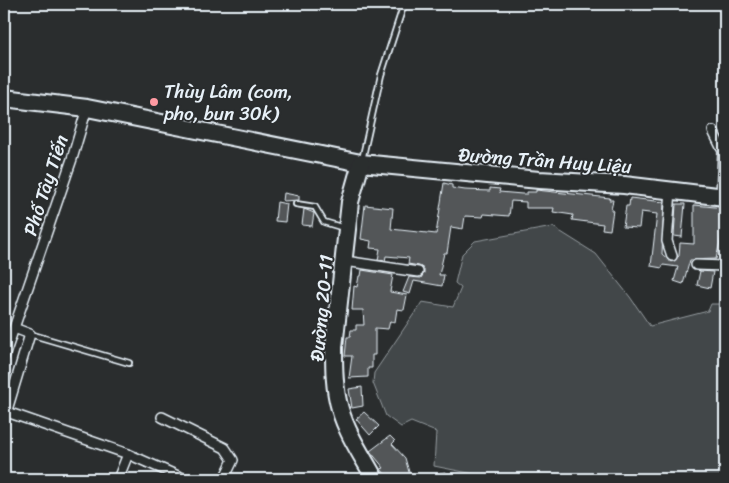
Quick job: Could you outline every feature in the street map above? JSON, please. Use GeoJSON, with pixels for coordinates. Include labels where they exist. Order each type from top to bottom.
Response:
{"type":"FeatureCollection","features":[{"type":"Feature","properties":{"kind":"highway","name":"Đường Trần Huy Liệu"},"geometry":{"type":"LineString","coordinates":[[4,98],[87,108],[361,163],[723,196]]}},
{"type":"Feature","properties":{"kind":"highway","name":"Đường 20-11"},"geometry":{"type":"LineString","coordinates":[[361,163],[354,185],[334,347],[336,387],[344,420],[375,479]]}},
{"type":"Feature","properties":{"kind":"street","name":"Phố Tây Tiến"},"geometry":{"type":"LineString","coordinates":[[4,357],[72,159],[87,108]]}},
{"type":"Feature","properties":{"kind":"street"},"geometry":{"type":"LineString","coordinates":[[713,131],[723,151],[723,196]]}},
{"type":"Feature","properties":{"kind":"street"},"geometry":{"type":"LineString","coordinates":[[671,190],[667,241],[672,256]]}},
{"type":"Feature","properties":{"kind":"street"},"geometry":{"type":"LineString","coordinates":[[345,261],[418,272]]}},
{"type":"Feature","properties":{"kind":"street"},"geometry":{"type":"LineString","coordinates":[[696,265],[725,266]]}},
{"type":"Feature","properties":{"kind":"street"},"geometry":{"type":"LineString","coordinates":[[14,328],[30,334],[5,414],[128,454],[185,479]]}},
{"type":"Feature","properties":{"kind":"street"},"geometry":{"type":"LineString","coordinates":[[162,417],[225,448],[233,460],[224,479]]}},
{"type":"Feature","properties":{"kind":"street"},"geometry":{"type":"LineString","coordinates":[[118,479],[128,454]]}},
{"type":"Feature","properties":{"kind":"lane"},"geometry":{"type":"LineString","coordinates":[[361,163],[368,140],[380,75],[404,4]]}},
{"type":"Feature","properties":{"kind":"lane"},"geometry":{"type":"LineString","coordinates":[[296,204],[315,207],[324,222],[348,230]]}},
{"type":"Feature","properties":{"kind":"lane"},"geometry":{"type":"LineString","coordinates":[[30,334],[128,363]]}},
{"type":"Feature","properties":{"kind":"shaded area"},"geometry":{"type":"Polygon","coordinates":[[[553,227],[596,254],[650,326],[708,311],[711,304],[725,304],[725,479],[499,479],[434,466],[436,432],[411,422],[401,427],[386,416],[373,383],[374,373],[422,302],[453,307],[461,288],[455,283],[462,254],[475,241],[553,227]]]}},
{"type":"Feature","properties":{"kind":"building"},"geometry":{"type":"Polygon","coordinates":[[[444,183],[452,185],[452,188],[465,190],[490,191],[490,188],[500,189],[499,192],[527,194],[527,192],[536,192],[536,190],[610,198],[609,200],[613,200],[611,210],[613,210],[610,230],[602,229],[603,224],[572,220],[573,215],[553,212],[554,208],[526,208],[526,202],[511,201],[509,216],[484,214],[483,217],[465,216],[463,229],[451,227],[447,253],[444,253],[439,275],[444,275],[442,286],[414,281],[410,294],[403,292],[409,277],[421,278],[424,269],[408,264],[409,258],[386,256],[385,261],[378,260],[380,249],[370,248],[371,241],[361,239],[365,205],[393,208],[391,229],[436,234],[444,183]]]}},
{"type":"Feature","properties":{"kind":"building"},"geometry":{"type":"Polygon","coordinates":[[[284,193],[299,196],[299,200],[283,201],[284,193]]]}},
{"type":"Feature","properties":{"kind":"building"},"geometry":{"type":"Polygon","coordinates":[[[630,198],[664,202],[662,254],[671,262],[679,256],[680,243],[694,244],[694,205],[725,208],[725,233],[722,233],[716,259],[690,260],[683,284],[674,281],[678,267],[663,265],[662,268],[651,266],[657,214],[641,212],[639,228],[623,227],[626,206],[629,206],[630,198]]]}},
{"type":"Feature","properties":{"kind":"building"},"geometry":{"type":"Polygon","coordinates":[[[277,202],[287,204],[285,222],[275,221],[277,202]]]}},
{"type":"Feature","properties":{"kind":"building"},"geometry":{"type":"Polygon","coordinates":[[[676,204],[685,204],[682,237],[674,236],[676,204]]]}},
{"type":"Feature","properties":{"kind":"building"},"geometry":{"type":"Polygon","coordinates":[[[304,209],[314,213],[312,226],[302,225],[304,209]]]}},
{"type":"Feature","properties":{"kind":"building"},"geometry":{"type":"Polygon","coordinates":[[[362,270],[393,275],[390,292],[407,295],[404,310],[397,309],[395,322],[390,321],[388,329],[375,328],[375,355],[372,355],[372,368],[368,368],[368,377],[349,378],[352,356],[345,356],[347,337],[350,337],[351,330],[356,330],[356,325],[364,325],[363,310],[352,310],[354,286],[357,287],[362,270]]]}},
{"type":"Feature","properties":{"kind":"building"},"geometry":{"type":"Polygon","coordinates":[[[700,271],[713,272],[710,288],[697,285],[700,271]]]}},
{"type":"Feature","properties":{"kind":"building"},"geometry":{"type":"Polygon","coordinates":[[[362,387],[363,406],[352,408],[349,389],[362,387]]]}},
{"type":"Feature","properties":{"kind":"building"},"geometry":{"type":"Polygon","coordinates":[[[364,412],[379,426],[370,435],[356,419],[364,412]]]}},
{"type":"Feature","properties":{"kind":"building"},"geometry":{"type":"Polygon","coordinates":[[[390,436],[395,441],[392,444],[405,458],[411,479],[389,479],[381,469],[384,468],[370,451],[390,436]]]}},
{"type":"Feature","properties":{"kind":"building"},"geometry":{"type":"Polygon","coordinates":[[[446,472],[447,479],[439,479],[439,473],[446,472]]]}},
{"type":"Feature","properties":{"kind":"place","name":"Thùy Lâm (com, pho, bun 30k)"},"geometry":{"type":"Point","coordinates":[154,102]}}]}
